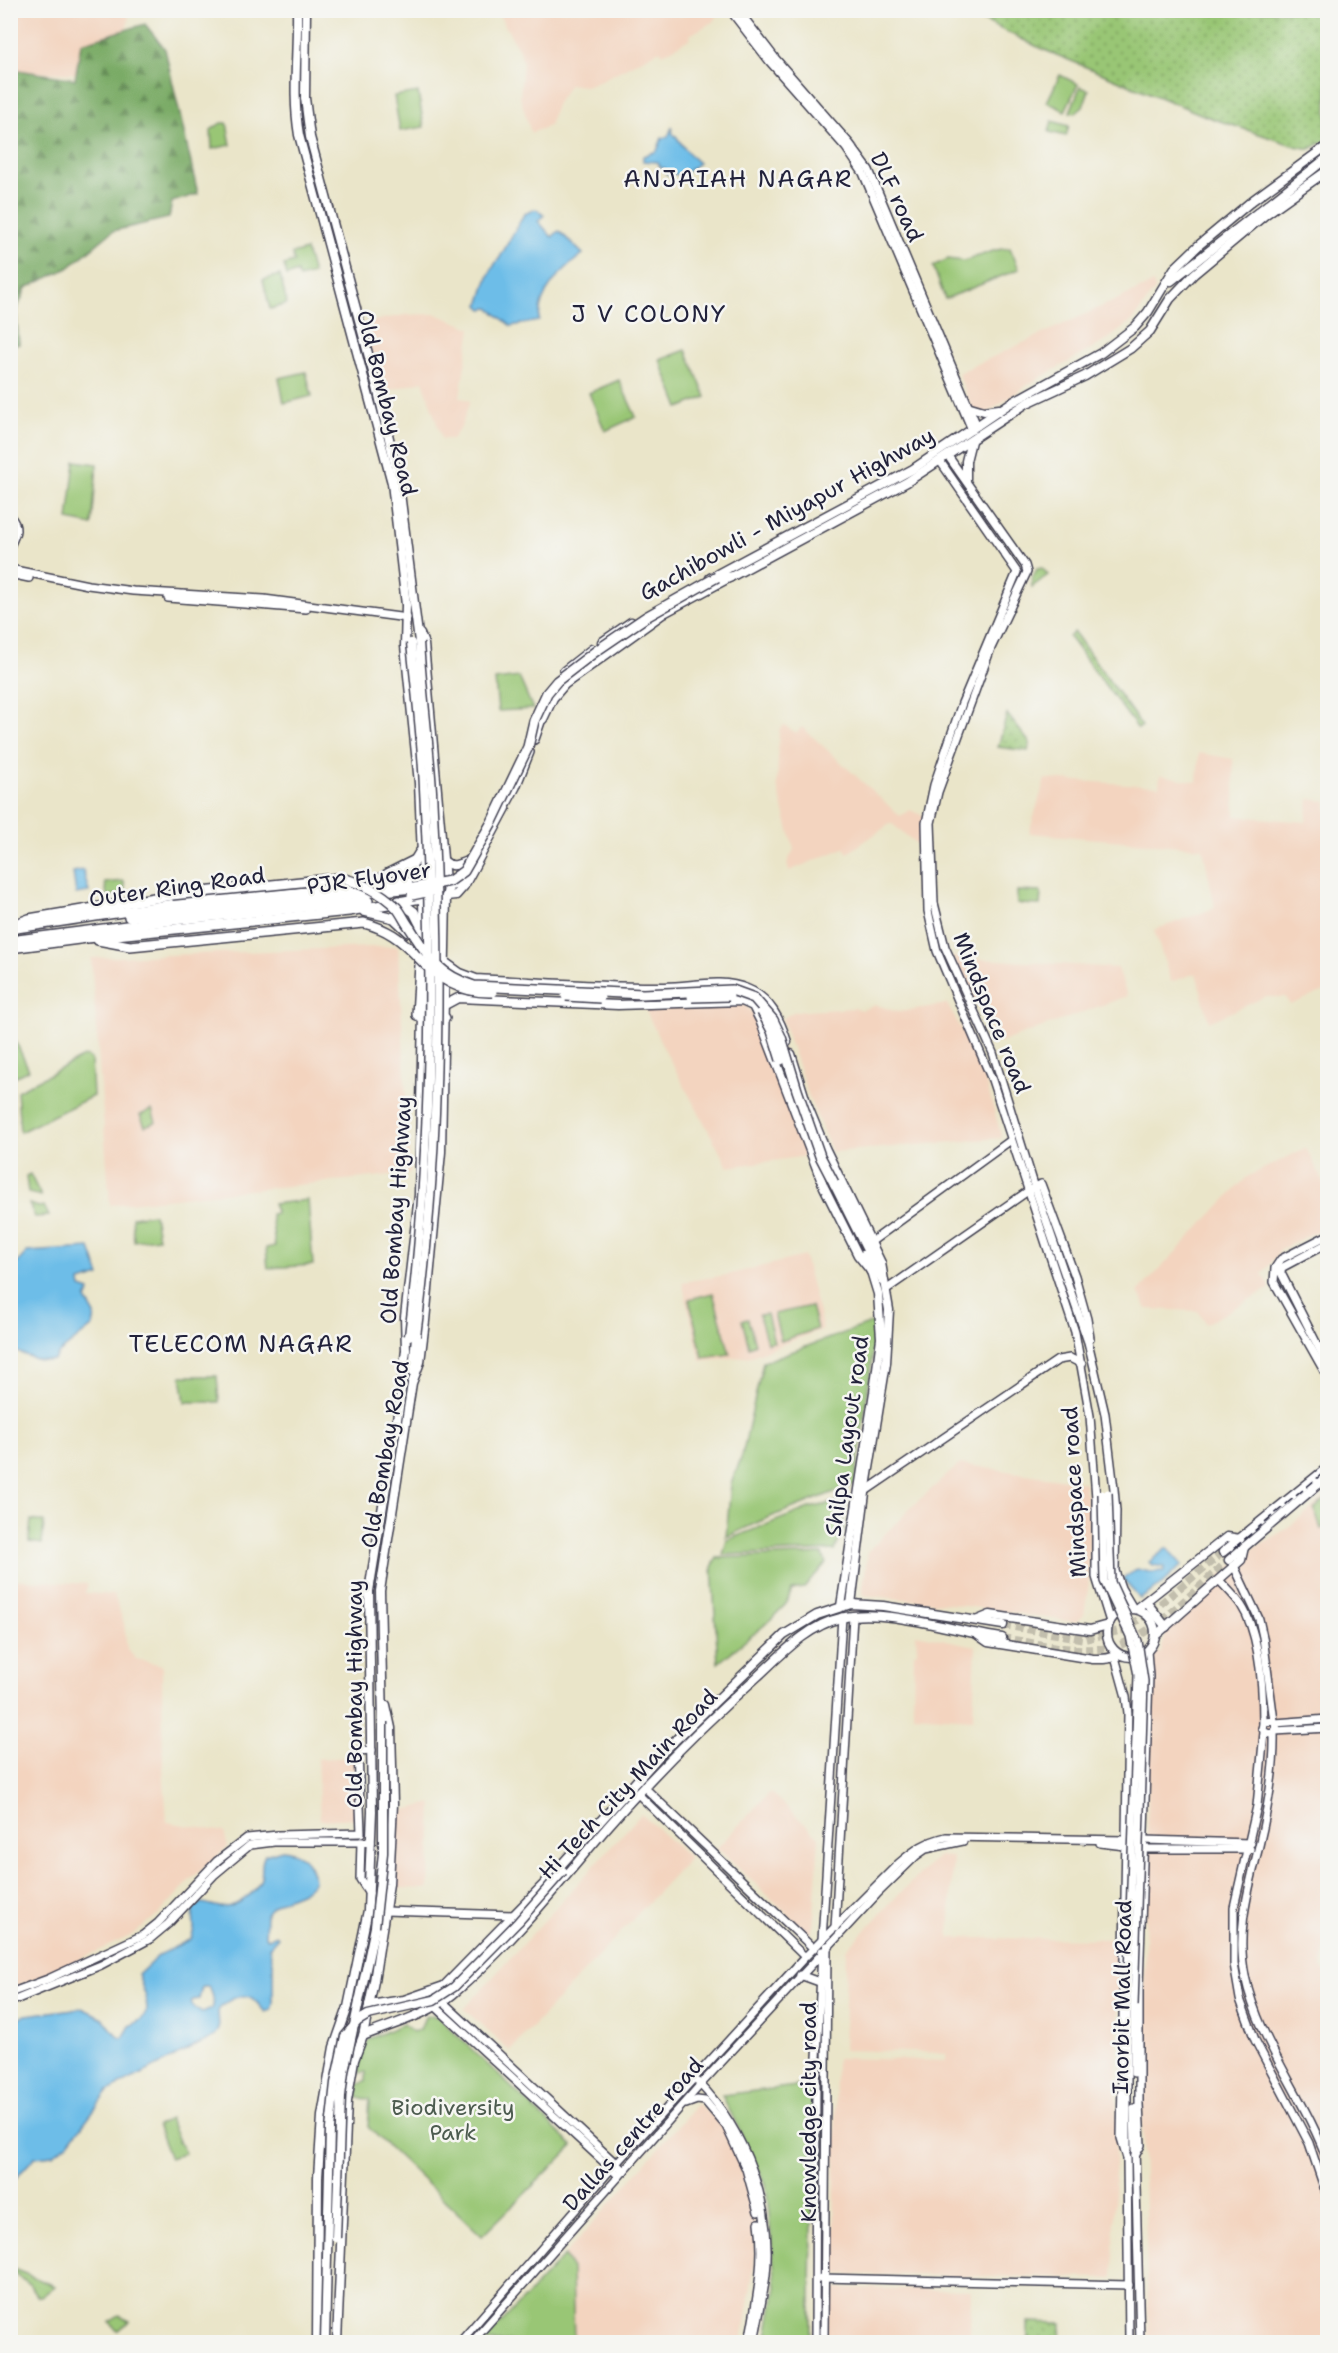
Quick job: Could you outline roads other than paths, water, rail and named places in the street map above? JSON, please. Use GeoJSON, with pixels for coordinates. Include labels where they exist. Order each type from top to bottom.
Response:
{"type":"FeatureCollection","features":[{"type":"Feature","properties":{"kind":"highway","name":"PJR Flyover"},"geometry":{"type":"LineString","coordinates":[[10,934],[116,918],[351,896],[450,881],[464,871],[492,822],[528,747],[539,708],[552,687],[566,673],[623,632],[659,609],[723,576]]}},
{"type":"Feature","properties":{"kind":"highway","name":"PJR Flyover"},"geometry":{"type":"LineString","coordinates":[[10,941],[184,919],[343,905],[412,895],[454,885],[471,867],[515,787],[524,768],[540,717],[560,683],[660,611],[723,576]]}},
{"type":"Feature","properties":{"kind":"highway"},"geometry":{"type":"LineString","coordinates":[[389,885],[404,874],[418,856]]}},
{"type":"Feature","properties":{"kind":"highway"},"geometry":{"type":"LineString","coordinates":[[433,876],[445,881],[448,889],[446,896],[439,904],[434,905],[422,899],[418,890],[422,881],[433,876]]}},
{"type":"Feature","properties":{"kind":"highway"},"geometry":{"type":"LineString","coordinates":[[10,927],[29,919],[172,895],[340,878],[360,882],[378,892],[398,909],[429,958],[439,969],[452,978],[474,986],[643,994],[732,990],[746,994],[761,1004],[778,1028],[820,1156],[871,1271]]}},
{"type":"Feature","properties":{"kind":"highway","name":"Outer Ring Road"},"geometry":{"type":"LineString","coordinates":[[10,927],[175,904],[422,881]]}},
{"type":"Feature","properties":{"kind":"highway","name":"Outer Ring Road"},"geometry":{"type":"LineString","coordinates":[[10,948],[349,911],[422,899]]}},
{"type":"Feature","properties":{"kind":"highway"},"geometry":{"type":"LineString","coordinates":[[399,901],[414,912],[424,932]]}},
{"type":"Feature","properties":{"kind":"highway"},"geometry":{"type":"LineString","coordinates":[[349,911],[383,914],[394,918],[408,931],[414,940],[420,965],[417,1015],[423,1018],[445,1018]]}},
{"type":"Feature","properties":{"kind":"highway"},"geometry":{"type":"LineString","coordinates":[[87,938],[130,946],[364,923],[382,928],[398,938],[441,978],[468,991],[626,999],[731,996],[747,1000],[764,1014],[772,1031],[809,1141],[885,1285]]}},
{"type":"Feature","properties":{"kind":"main road","name":"Old Bombay Road"},"geometry":{"type":"LineString","coordinates":[[297,10],[301,87],[295,106],[299,135],[392,483],[420,813],[418,856],[422,881]]}},
{"type":"Feature","properties":{"kind":"main road"},"geometry":{"type":"LineString","coordinates":[[306,10],[301,87],[310,136],[377,387],[398,477],[417,628],[415,642],[424,787],[430,973],[424,1184],[412,1336],[412,1383]]}},
{"type":"Feature","properties":{"kind":"main road","name":"Gachibowli - Miyapur Highway"},"geometry":{"type":"LineString","coordinates":[[446,896],[456,895],[471,874],[524,776],[549,706],[565,684],[664,613],[723,576],[903,475],[973,426],[1101,353],[1135,327],[1166,285],[1174,269],[1199,245],[1254,200],[1328,145]]}},
{"type":"Feature","properties":{"kind":"main road"},"geometry":{"type":"LineString","coordinates":[[1166,285],[1328,157]]}},
{"type":"Feature","properties":{"kind":"main road","name":"Gachibowli - Miyapur Highway"},"geometry":{"type":"LineString","coordinates":[[445,881],[467,861],[515,778],[523,758],[531,721],[543,691],[570,666],[616,632],[908,482],[1027,403],[1108,363],[1144,338],[1170,299],[1194,273],[1266,214],[1328,170]]}},
{"type":"Feature","properties":{"kind":"main road"},"geometry":{"type":"LineString","coordinates":[[1101,353],[1108,363]]}},
{"type":"Feature","properties":{"kind":"main road"},"geometry":{"type":"LineString","coordinates":[[1090,360],[1097,370]]}},
{"type":"Feature","properties":{"kind":"main road"},"geometry":{"type":"LineString","coordinates":[[968,405],[984,411],[1002,409]]}},
{"type":"Feature","properties":{"kind":"main road"},"geometry":{"type":"LineString","coordinates":[[966,479],[966,461],[971,440]]}},
{"type":"Feature","properties":{"kind":"main road"},"geometry":{"type":"LineString","coordinates":[[404,621],[415,642]]}},
{"type":"Feature","properties":{"kind":"main road"},"geometry":{"type":"LineString","coordinates":[[417,628],[424,644],[445,881]]}},
{"type":"Feature","properties":{"kind":"main road"},"geometry":{"type":"LineString","coordinates":[[420,813],[439,811]]}},
{"type":"Feature","properties":{"kind":"main road"},"geometry":{"type":"LineString","coordinates":[[371,885],[418,856]]}},
{"type":"Feature","properties":{"kind":"main road"},"geometry":{"type":"LineString","coordinates":[[444,861],[454,866],[467,861]]}},
{"type":"Feature","properties":{"kind":"main road","name":"Old Bombay Road"},"geometry":{"type":"LineString","coordinates":[[383,1694],[380,1592],[412,1383],[420,1362],[434,1242],[441,1152],[446,896]]}},
{"type":"Feature","properties":{"kind":"main road","name":"Old Bombay Highway"},"geometry":{"type":"LineString","coordinates":[[317,2343],[318,2177],[322,2116],[338,2033],[348,2007],[366,1921],[369,1893],[372,1750],[369,1591],[399,1407],[406,1350],[405,1317],[419,1195],[424,932],[422,899]]}},
{"type":"Feature","properties":{"kind":"main road","name":"Shilpa Layout road"},"geometry":{"type":"LineString","coordinates":[[446,963],[460,973],[476,979],[666,987],[715,983],[733,984],[758,995],[778,1018],[815,1123],[881,1263],[889,1310],[850,1574],[840,1606]]}},
{"type":"Feature","properties":{"kind":"main road"},"geometry":{"type":"LineString","coordinates":[[445,1005],[458,998],[636,1004],[718,1000],[748,1002],[757,1013],[828,1196],[858,1255],[871,1271]]}},
{"type":"Feature","properties":{"kind":"main road"},"geometry":{"type":"LineString","coordinates":[[796,1116],[810,1111]]}},
{"type":"Feature","properties":{"kind":"main road"},"geometry":{"type":"LineString","coordinates":[[801,1129],[815,1123]]}},
{"type":"Feature","properties":{"kind":"main road","name":"Shilpa Layout road"},"geometry":{"type":"LineString","coordinates":[[871,1271],[878,1294],[883,1353]]}},
{"type":"Feature","properties":{"kind":"main road"},"geometry":{"type":"LineString","coordinates":[[406,1350],[412,1336]]}},
{"type":"Feature","properties":{"kind":"main road"},"geometry":{"type":"LineString","coordinates":[[978,1635],[988,1642],[1089,1657],[1092,1654],[1116,1654],[1130,1658],[1147,1651],[1155,1636],[1219,1580],[1232,1563],[1241,1560],[1242,1543],[1328,1467]]}},
{"type":"Feature","properties":{"kind":"main road"},"geometry":{"type":"LineString","coordinates":[[1223,1552],[1242,1543],[1328,1476]]}},
{"type":"Feature","properties":{"kind":"main road"},"geometry":{"type":"LineString","coordinates":[[978,1621],[990,1615],[1090,1630],[1109,1623],[1118,1612],[1135,1608],[1146,1602],[1227,1537],[1242,1543]]}},
{"type":"Feature","properties":{"kind":"main road","name":"Shilpa Layout road"},"geometry":{"type":"LineString","coordinates":[[850,1574],[851,1604]]}},
{"type":"Feature","properties":{"kind":"main road"},"geometry":{"type":"LineString","coordinates":[[1146,1602],[1166,1627]]}},
{"type":"Feature","properties":{"kind":"main road","name":"Hi Tech City Main Road"},"geometry":{"type":"LineString","coordinates":[[369,2005],[404,2000],[444,1986],[571,1853],[659,1756],[784,1635],[817,1615],[851,1604],[978,1621]]}},
{"type":"Feature","properties":{"kind":"main road"},"geometry":{"type":"LineString","coordinates":[[1135,1608],[1151,1619],[1155,1636]]}},
{"type":"Feature","properties":{"kind":"main road","name":"Hi Tech City Main Road"},"geometry":{"type":"LineString","coordinates":[[363,2036],[439,2004],[454,1994],[509,1939],[644,1787],[718,1712],[786,1650],[818,1627],[842,1617],[881,1616],[978,1635]]}},
{"type":"Feature","properties":{"kind":"main road"},"geometry":{"type":"LineString","coordinates":[[978,1621],[1002,1625]]}},
{"type":"Feature","properties":{"kind":"main road"},"geometry":{"type":"LineString","coordinates":[[1109,1623],[1108,1636],[1116,1654]]}},
{"type":"Feature","properties":{"kind":"main road"},"geometry":{"type":"LineString","coordinates":[[978,1635],[1002,1638]]}},
{"type":"Feature","properties":{"kind":"main road"},"geometry":{"type":"LineString","coordinates":[[341,2257],[336,2238],[338,2149],[344,2072],[371,1948],[381,1884],[384,1816],[383,1694]]}},
{"type":"Feature","properties":{"kind":"main road"},"geometry":{"type":"LineString","coordinates":[[337,2343],[347,2101],[374,1981],[389,1884],[393,1804],[391,1728],[383,1694]]}},
{"type":"Feature","properties":{"kind":"main road"},"geometry":{"type":"LineString","coordinates":[[711,1705],[718,1712]]}},
{"type":"Feature","properties":{"kind":"main road"},"geometry":{"type":"LineString","coordinates":[[325,2343],[331,2117],[345,2036],[358,2021],[368,2015],[434,2000],[454,1987],[518,1922],[563,1871],[571,1853]]}},
{"type":"Feature","properties":{"kind":"main road"},"geometry":{"type":"LineString","coordinates":[[366,1921],[382,1926]]}},
{"type":"Feature","properties":{"kind":"main road"},"geometry":{"type":"LineString","coordinates":[[374,1981],[378,1994],[390,2001]]}},
{"type":"Feature","properties":{"kind":"main road"},"geometry":{"type":"LineString","coordinates":[[380,2003],[383,2028]]}},
{"type":"Feature","properties":{"kind":"main road"},"geometry":{"type":"LineString","coordinates":[[348,2007],[351,2025],[363,2036]]}},
{"type":"Feature","properties":{"kind":"main road"},"geometry":{"type":"LineString","coordinates":[[338,2033],[352,2038],[357,2049]]}},
{"type":"Feature","properties":{"kind":"main road"},"geometry":{"type":"LineString","coordinates":[[317,2298],[339,2299]]}},
{"type":"Feature","properties":{"kind":"street"},"geometry":{"type":"LineString","coordinates":[[730,10],[770,62],[846,148],[863,172],[973,426]]}},
{"type":"Feature","properties":{"kind":"street","name":"DLF road"},"geometry":{"type":"LineString","coordinates":[[738,10],[775,58],[850,144],[868,170],[968,405],[973,426]]}},
{"type":"Feature","properties":{"kind":"street","name":"Mindspace road"},"geometry":{"type":"LineString","coordinates":[[944,458],[966,479],[1025,565],[1027,572],[991,648],[938,792],[931,823],[934,903],[945,947],[987,1040],[1003,1083],[1031,1189],[1068,1307],[1082,1364],[1090,1416],[1096,1498],[1096,1577],[1109,1623]]}},
{"type":"Feature","properties":{"kind":"street","name":"Mindspace road"},"geometry":{"type":"LineString","coordinates":[[944,458],[1017,572],[961,706],[934,785],[927,813],[926,893],[932,932],[946,971],[981,1049],[1011,1140],[1076,1300],[1105,1414],[1116,1511],[1115,1571],[1121,1588],[1135,1608]]}},
{"type":"Feature","properties":{"kind":"street"},"geometry":{"type":"LineString","coordinates":[[10,516],[16,523],[17,529],[10,546]]}},
{"type":"Feature","properties":{"kind":"street"},"geometry":{"type":"LineString","coordinates":[[10,569],[78,583],[133,591],[264,599],[384,616],[404,621]]}},
{"type":"Feature","properties":{"kind":"street"},"geometry":{"type":"LineString","coordinates":[[10,574],[87,590],[384,616]]}},
{"type":"Feature","properties":{"kind":"street"},"geometry":{"type":"LineString","coordinates":[[871,1242],[1011,1140]]}},
{"type":"Feature","properties":{"kind":"street"},"geometry":{"type":"LineString","coordinates":[[885,1285],[1031,1189]]}},
{"type":"Feature","properties":{"kind":"street"},"geometry":{"type":"LineString","coordinates":[[1328,1235],[1281,1259],[1274,1282],[1328,1378]]}},
{"type":"Feature","properties":{"kind":"street"},"geometry":{"type":"LineString","coordinates":[[1277,1270],[1328,1243]]}},
{"type":"Feature","properties":{"kind":"street"},"geometry":{"type":"LineString","coordinates":[[1277,1270],[1328,1366]]}},
{"type":"Feature","properties":{"kind":"street"},"geometry":{"type":"LineString","coordinates":[[862,1492],[1058,1360],[1070,1358],[1082,1364]]}},
{"type":"Feature","properties":{"kind":"street"},"geometry":{"type":"LineString","coordinates":[[1112,1476],[1105,1494],[1111,1582],[1138,1641],[1144,1681],[1131,2006],[1131,2157]]}},
{"type":"Feature","properties":{"kind":"street"},"geometry":{"type":"LineString","coordinates":[[1094,1481],[1105,1494]]}},
{"type":"Feature","properties":{"kind":"street"},"geometry":{"type":"LineString","coordinates":[[1232,1563],[1255,1611],[1264,1641],[1275,1732],[1267,1808],[1246,1893],[1242,1947],[1245,1976],[1264,2035],[1313,2124],[1328,2162]]}},
{"type":"Feature","properties":{"kind":"street"},"geometry":{"type":"LineString","coordinates":[[1219,1580],[1247,1616],[1256,1646],[1263,1702],[1257,1806],[1249,1846],[1239,1879],[1232,1920],[1234,1964],[1240,1999],[1255,2040],[1309,2143],[1328,2199]]}},
{"type":"Feature","properties":{"kind":"street"},"geometry":{"type":"LineString","coordinates":[[1236,1599],[1245,1592]]}},
{"type":"Feature","properties":{"kind":"street"},"geometry":{"type":"LineString","coordinates":[[1247,1616],[1255,1611]]}},
{"type":"Feature","properties":{"kind":"street"},"geometry":{"type":"LineString","coordinates":[[835,1928],[853,1616]]}},
{"type":"Feature","properties":{"kind":"street"},"geometry":{"type":"LineString","coordinates":[[824,1946],[842,1617]]}},
{"type":"Feature","properties":{"kind":"street","name":"Inorbit Mall Road"},"geometry":{"type":"LineString","coordinates":[[1129,2343],[1131,2157],[1141,2145],[1140,1957],[1149,1676],[1147,1651]]}},
{"type":"Feature","properties":{"kind":"street","name":"Inorbit Mall Road"},"geometry":{"type":"LineString","coordinates":[[1116,1654],[1128,1713],[1121,2138],[1131,2157],[1138,2215],[1140,2343]]}},
{"type":"Feature","properties":{"kind":"street"},"geometry":{"type":"LineString","coordinates":[[1263,1728],[1267,1720],[1274,1722],[1328,1719]]}},
{"type":"Feature","properties":{"kind":"street"},"geometry":{"type":"LineString","coordinates":[[1263,1728],[1269,1734],[1328,1728]]}},
{"type":"Feature","properties":{"kind":"street"},"geometry":{"type":"LineString","coordinates":[[10,1993],[143,1935],[158,1923],[217,1861],[247,1838],[361,1833],[358,1751],[372,1750]]}},
{"type":"Feature","properties":{"kind":"street"},"geometry":{"type":"LineString","coordinates":[[1128,1759],[1146,1761]]}},
{"type":"Feature","properties":{"kind":"street"},"geometry":{"type":"LineString","coordinates":[[644,1787],[813,1948]]}},
{"type":"Feature","properties":{"kind":"street"},"geometry":{"type":"LineString","coordinates":[[638,1794],[805,1957]]}},
{"type":"Feature","properties":{"kind":"street"},"geometry":{"type":"LineString","coordinates":[[824,1946],[835,1928],[890,1877],[926,1849],[954,1842],[1083,1840],[1125,1843]]}},
{"type":"Feature","properties":{"kind":"street"},"geometry":{"type":"LineString","coordinates":[[1143,1840],[1258,1847]]}},
{"type":"Feature","properties":{"kind":"street"},"geometry":{"type":"LineString","coordinates":[[10,2002],[101,1965],[144,1943],[168,1924],[214,1875],[250,1845],[274,1842],[371,1842]]}},
{"type":"Feature","properties":{"kind":"street"},"geometry":{"type":"LineString","coordinates":[[361,1842],[360,1879],[369,1893]]}},
{"type":"Feature","properties":{"kind":"street"},"geometry":{"type":"LineString","coordinates":[[1143,1849],[1249,1846]]}},
{"type":"Feature","properties":{"kind":"street"},"geometry":{"type":"LineString","coordinates":[[827,1870],[838,1871]]}},
{"type":"Feature","properties":{"kind":"street"},"geometry":{"type":"LineString","coordinates":[[824,1946],[890,1877]]}},
{"type":"Feature","properties":{"kind":"street"},"geometry":{"type":"LineString","coordinates":[[385,1911],[513,1915]]}},
{"type":"Feature","properties":{"kind":"street","name":"Dallas centre road"},"geometry":{"type":"LineString","coordinates":[[472,2343],[681,2107],[698,2081],[805,1957],[813,1948],[824,1946]]}},
{"type":"Feature","properties":{"kind":"street","name":"Dallas centre road"},"geometry":{"type":"LineString","coordinates":[[460,2343],[613,2166],[800,1975],[824,1946]]}},
{"type":"Feature","properties":{"kind":"street","name":"Knowledge city road"},"geometry":{"type":"LineString","coordinates":[[815,2343],[816,2080],[824,1946]]}},
{"type":"Feature","properties":{"kind":"street","name":"Knowledge city road"},"geometry":{"type":"LineString","coordinates":[[824,1946],[824,2343]]}},
{"type":"Feature","properties":{"kind":"street"},"geometry":{"type":"LineString","coordinates":[[1124,1956],[1140,1957]]}},
{"type":"Feature","properties":{"kind":"street"},"geometry":{"type":"LineString","coordinates":[[800,1975],[822,1983]]}},
{"type":"Feature","properties":{"kind":"street"},"geometry":{"type":"LineString","coordinates":[[439,2004],[621,2174]]}},
{"type":"Feature","properties":{"kind":"street"},"geometry":{"type":"LineString","coordinates":[[1255,2040],[1264,2035]]}},
{"type":"Feature","properties":{"kind":"street"},"geometry":{"type":"LineString","coordinates":[[698,2081],[726,2117],[743,2147],[759,2193],[767,2247],[766,2274],[754,2343]]}},
{"type":"Feature","properties":{"kind":"street"},"geometry":{"type":"LineString","coordinates":[[681,2107],[697,2100],[708,2104],[726,2126],[752,2186],[762,2245],[760,2276],[749,2343]]}},
{"type":"Feature","properties":{"kind":"street"},"geometry":{"type":"LineString","coordinates":[[816,2278],[1129,2285]]}},
{"type":"Feature","properties":{"kind":"water"},"geometry":{"type":"Polygon","coordinates":[[[672,127],[673,135],[699,163],[681,176],[667,175],[665,168],[661,168],[657,162],[643,161],[643,156],[657,151],[662,138],[668,137],[672,127]]]}},
{"type":"Feature","properties":{"kind":"water"},"geometry":{"type":"Polygon","coordinates":[[[536,209],[544,215],[538,221],[552,237],[559,231],[583,254],[567,267],[547,291],[542,301],[539,321],[511,326],[489,308],[483,309],[479,305],[492,269],[524,214],[536,209]]]}},
{"type":"Feature","properties":{"kind":"water"},"geometry":{"type":"Polygon","coordinates":[[[83,870],[89,892],[76,894],[73,872],[83,870]]]}},
{"type":"Feature","properties":{"kind":"water"},"geometry":{"type":"Polygon","coordinates":[[[90,1248],[100,1276],[80,1282],[81,1288],[90,1291],[86,1299],[95,1315],[93,1326],[59,1353],[54,1360],[37,1359],[11,1349],[11,1270],[27,1252],[90,1248]]]}},
{"type":"Feature","properties":{"kind":"water"},"geometry":{"type":"Polygon","coordinates":[[[1167,1548],[1182,1565],[1157,1588],[1140,1599],[1123,1579],[1137,1569],[1150,1572],[1164,1571],[1165,1567],[1152,1565],[1149,1562],[1167,1548]]]}},
{"type":"Feature","properties":{"kind":"water"},"geometry":{"type":"Polygon","coordinates":[[[282,1850],[300,1856],[311,1869],[314,1881],[304,1891],[276,1903],[266,1914],[265,1937],[269,1939],[276,1935],[278,1937],[269,1947],[273,1962],[271,2010],[265,2012],[254,2000],[246,1996],[237,1997],[228,2002],[218,2011],[219,2029],[215,2036],[108,2091],[69,2143],[53,2155],[35,2157],[11,2183],[11,2022],[26,2015],[82,2008],[103,2018],[118,2037],[123,2038],[130,2026],[142,2019],[147,2010],[146,1997],[138,1975],[159,1955],[191,1939],[194,1929],[193,1909],[201,1903],[226,1907],[245,1899],[259,1884],[265,1855],[282,1850]],[[202,1987],[199,1999],[191,2002],[195,2009],[202,2013],[213,2007],[212,1995],[208,1987],[202,1987]]]}},
{"type":"Feature","properties":{"kind":"tunnel"},"geometry":{"type":"LineString","coordinates":[[1003,1625],[1085,1639],[1123,1630],[1153,1610],[1223,1552]]}},
{"type":"Feature","properties":{"kind":"tunnel"},"geometry":{"type":"LineString","coordinates":[[1002,1638],[1081,1649],[1108,1648],[1123,1644],[1139,1636],[1172,1612],[1229,1560]]}},
{"type":"Feature","properties":{"kind":"railway"},"geometry":{"type":"LineString","coordinates":[[1234,1548],[1328,1469]]}},
{"type":"Feature","properties":{"kind":"district","name":"ANJAIAH NAGAR"},"geometry":{"type":"Point","coordinates":[738,179]}},
{"type":"Feature","properties":{"kind":"district","name":"J V COLONY"},"geometry":{"type":"Point","coordinates":[649,314]}},
{"type":"Feature","properties":{"kind":"district","name":"TELECOM NAGAR"},"geometry":{"type":"Point","coordinates":[241,1344]}},
{"type":"Feature","properties":{"kind":"park label","name":"Biodiversity Park"},"geometry":{"type":"Point","coordinates":[453,2120]}}]}
